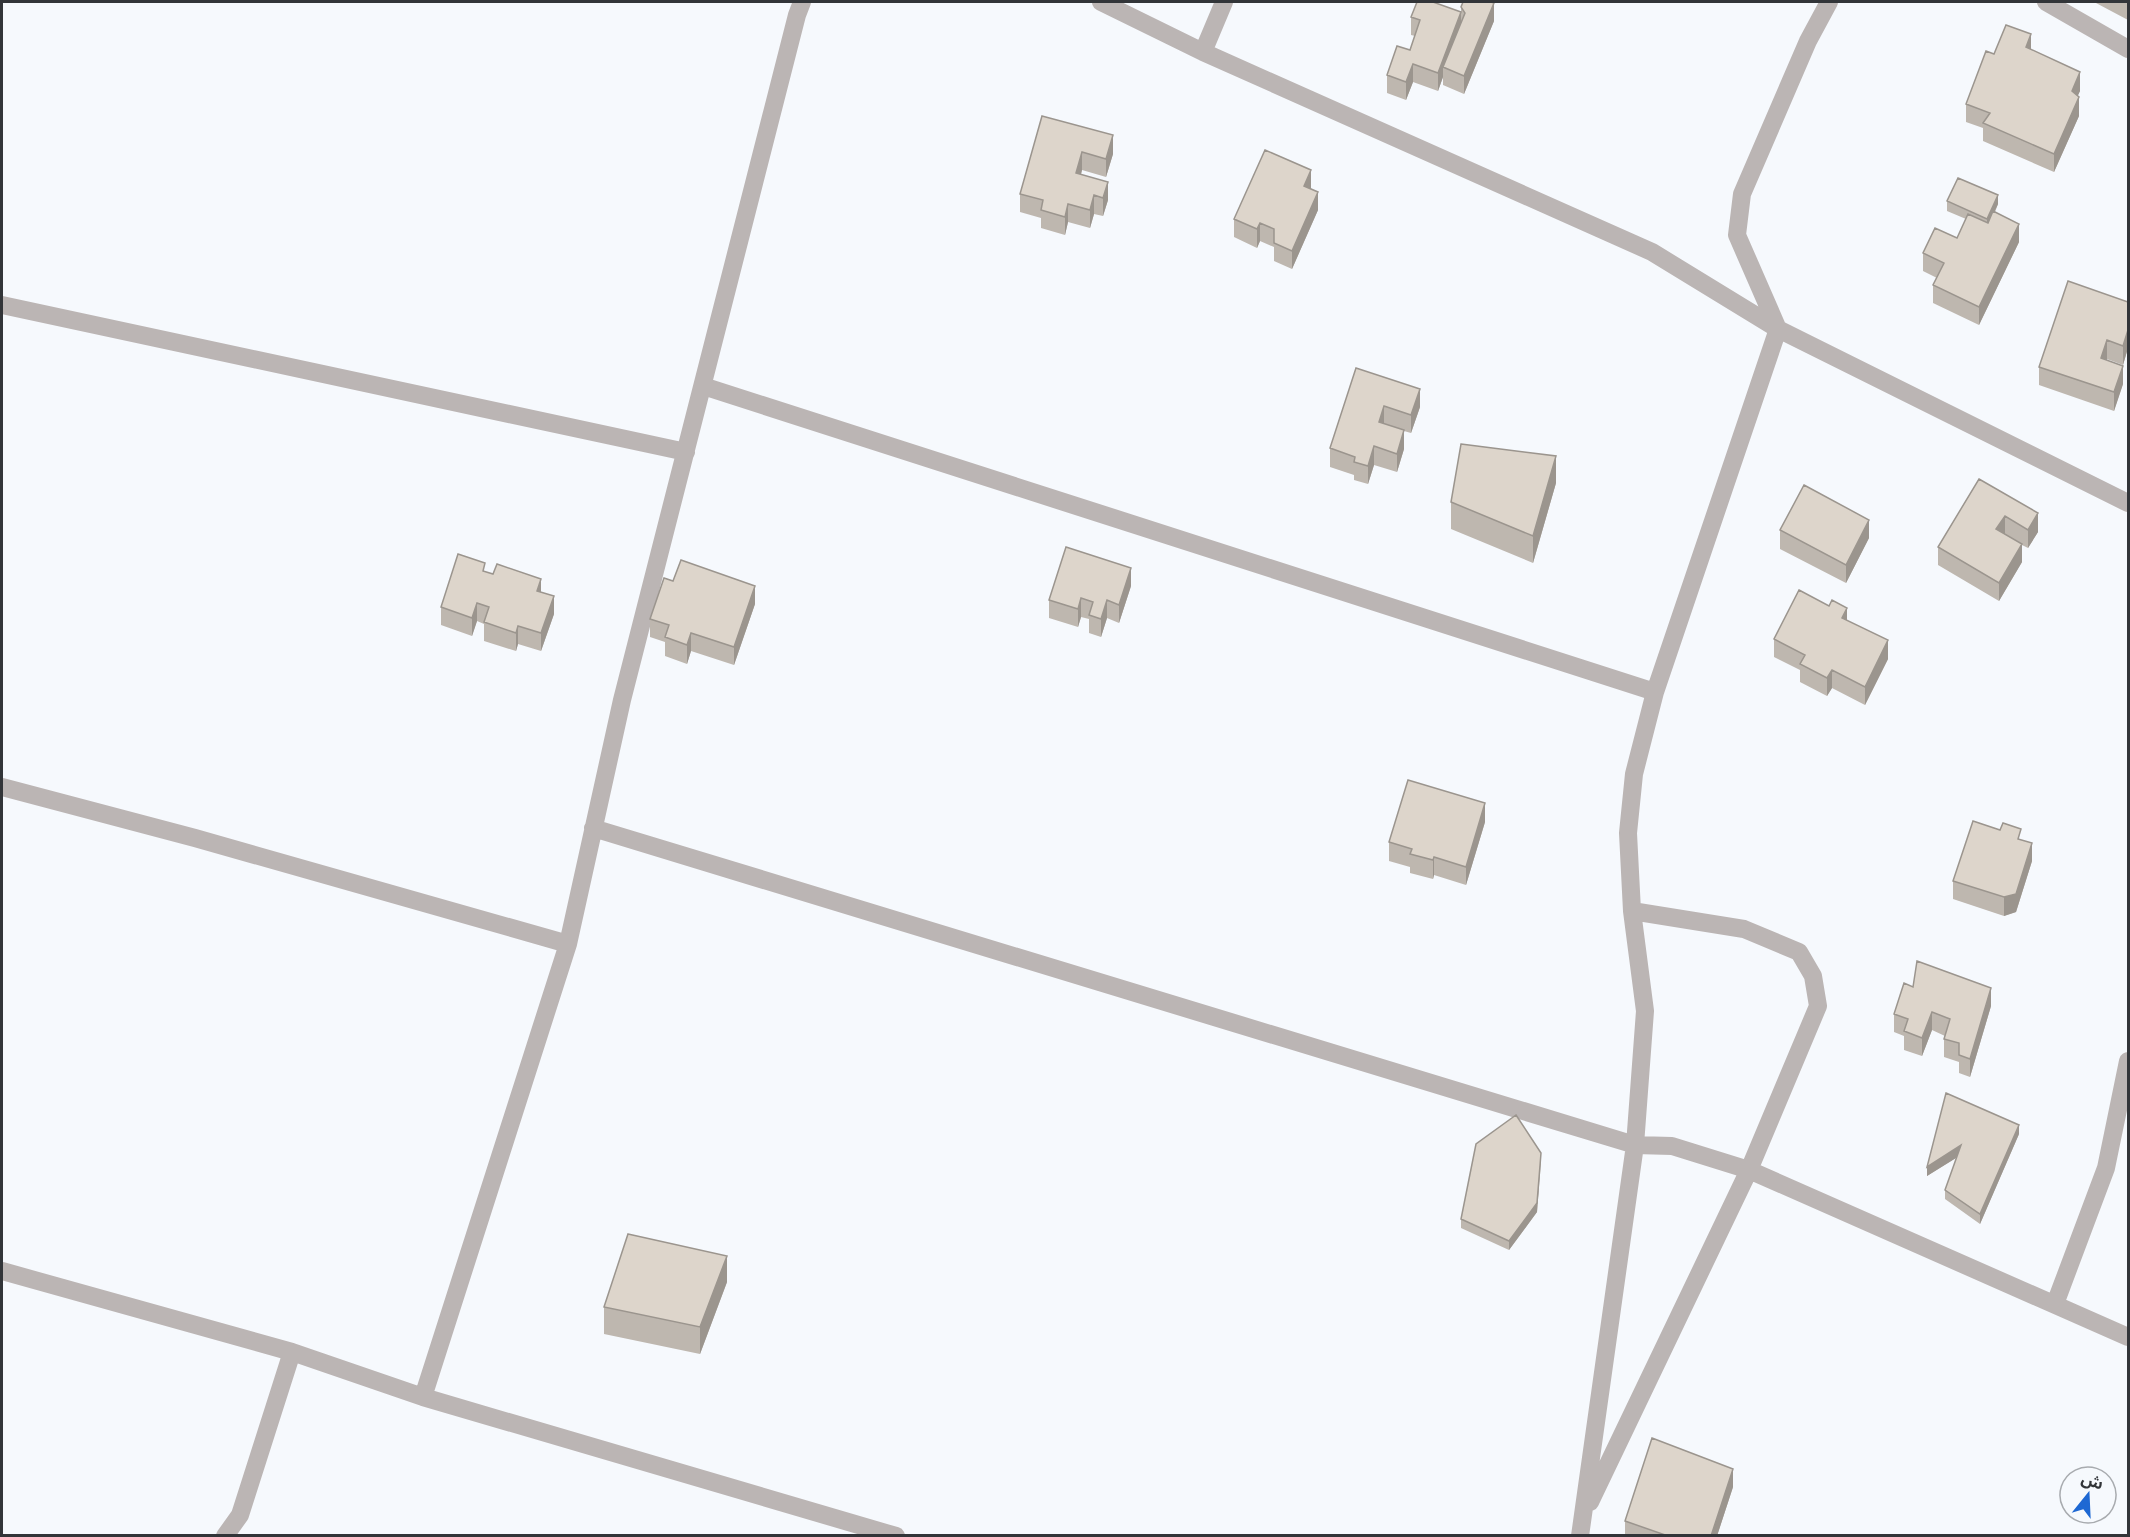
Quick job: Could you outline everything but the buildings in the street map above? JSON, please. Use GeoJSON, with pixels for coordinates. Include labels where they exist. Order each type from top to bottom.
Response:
{"type":"FeatureCollection","features":[{"type":"Feature","properties":{"kind":"street"},"geometry":{"type":"LineString","coordinates":[[423,1397],[568,944],[622,700],[802,2]]}},
{"type":"Feature","properties":{"kind":"street"},"geometry":{"type":"LineString","coordinates":[[1101,2],[1203,52],[1652,252],[1778,329],[2128,503]]}},
{"type":"Feature","properties":{"kind":"street"},"geometry":{"type":"LineString","coordinates":[[1203,52],[1224,2]]}},
{"type":"Feature","properties":{"kind":"street"},"geometry":{"type":"LineString","coordinates":[[1582,1527],[1635,1145],[1645,1011],[1632,911],[1628,833],[1634,774],[1655,692],[1778,329],[1737,235],[1742,194],[1808,41],[1828,2]]}},
{"type":"Feature","properties":{"kind":"street"},"geometry":{"type":"LineString","coordinates":[[2046,2],[2128,49]]}},
{"type":"Feature","properties":{"kind":"street"},"geometry":{"type":"LineString","coordinates":[[2,305],[686,452]]}},
{"type":"Feature","properties":{"kind":"street"},"geometry":{"type":"LineString","coordinates":[[703,386],[1655,692]]}},
{"type":"Feature","properties":{"kind":"street"},"geometry":{"type":"LineString","coordinates":[[2,787],[195,838],[568,944]]}},
{"type":"Feature","properties":{"kind":"street"},"geometry":{"type":"LineString","coordinates":[[593,828],[1635,1145],[1672,1146],[1749,1170],[2128,1337]]}},
{"type":"Feature","properties":{"kind":"street"},"geometry":{"type":"LineString","coordinates":[[1582,1527],[1749,1170],[1818,1006],[1814,976],[1799,952],[1743,929],[1632,911]]}},
{"type":"Feature","properties":{"kind":"street"},"geometry":{"type":"LineString","coordinates":[[2055,1304],[2106,1168],[2128,1061]]}},
{"type":"Feature","properties":{"kind":"street"},"geometry":{"type":"LineString","coordinates":[[2,1271],[292,1352],[423,1397],[896,1536]]}},
{"type":"Feature","properties":{"kind":"street"},"geometry":{"type":"LineString","coordinates":[[225,1536],[240,1515],[292,1352]]}}]}
